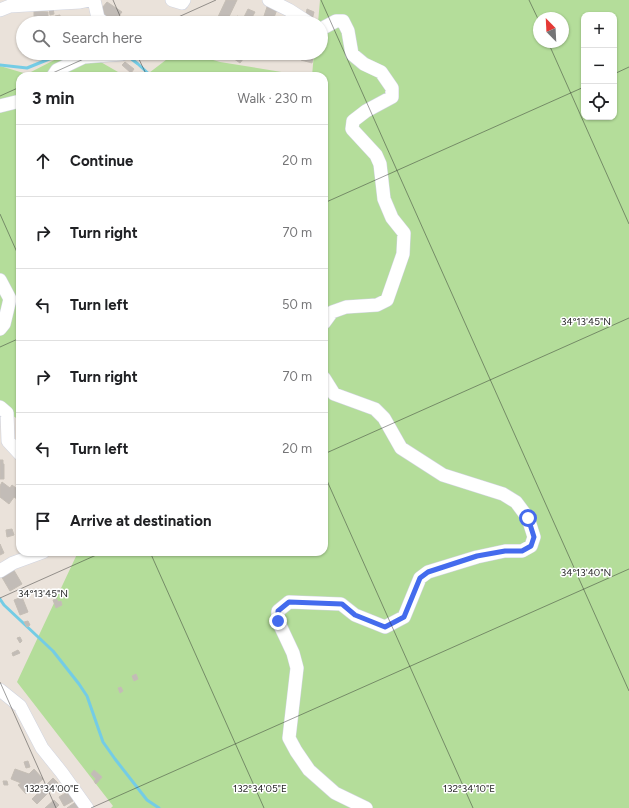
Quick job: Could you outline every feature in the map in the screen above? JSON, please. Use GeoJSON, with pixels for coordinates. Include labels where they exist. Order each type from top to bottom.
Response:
{"type":"FeatureCollection","features":[{"type":"Feature","properties":{"kind":"street"},"geometry":{"type":"LineString","coordinates":[[0,6],[7,0]]}},
{"type":"Feature","properties":{"kind":"street"},"geometry":{"type":"LineString","coordinates":[[0,10],[10,6],[80,2],[90,0]]}},
{"type":"Feature","properties":{"kind":"street"},"geometry":{"type":"LineString","coordinates":[[94,0],[98,16]]}},
{"type":"Feature","properties":{"kind":"street"},"geometry":{"type":"LineString","coordinates":[[172,0],[182,3],[184,0]]}},
{"type":"Feature","properties":{"kind":"street"},"geometry":{"type":"LineString","coordinates":[[269,0],[298,16]]}},
{"type":"Feature","properties":{"kind":"street"},"geometry":{"type":"LineString","coordinates":[[328,25],[336,21],[343,21],[348,31],[352,54],[364,64],[381,72],[392,88],[392,97],[366,111],[353,121],[352,129],[376,155],[380,164],[384,199],[392,218],[404,233],[403,254],[387,300],[377,305],[346,307],[332,312],[328,318]]}},
{"type":"Feature","properties":{"kind":"street"},"geometry":{"type":"LineString","coordinates":[[56,72],[78,60]]}},
{"type":"Feature","properties":{"kind":"street"},"geometry":{"type":"LineString","coordinates":[[0,106],[16,102]]}},
{"type":"Feature","properties":{"kind":"street"},"geometry":{"type":"LineString","coordinates":[[0,280],[10,299],[4,324],[0,329]]}},
{"type":"Feature","properties":{"kind":"street"},"geometry":{"type":"LineString","coordinates":[[328,384],[334,394],[375,409],[384,418],[401,448],[443,475],[503,494],[516,502],[528,518],[534,537],[531,546],[522,551],[505,551],[477,556],[428,572],[420,578],[404,617],[385,627],[355,615],[342,604],[289,602],[278,611],[278,621],[293,653],[297,668],[289,738],[309,770],[335,793],[366,808]]}},
{"type":"Feature","properties":{"kind":"street"},"geometry":{"type":"LineString","coordinates":[[0,407],[7,413],[8,441],[16,450]]}},
{"type":"Feature","properties":{"kind":"street"},"geometry":{"type":"LineString","coordinates":[[0,572],[14,563],[32,556]]}},
{"type":"Feature","properties":{"kind":"street"},"geometry":{"type":"LineString","coordinates":[[0,690],[20,706],[42,748],[87,808]]}},
{"type":"Feature","properties":{"kind":"green space"},"geometry":{"type":"Polygon","coordinates":[[[320,0],[629,0],[629,808],[111,808],[113,806],[17,682],[76,556],[328,556],[328,72],[312,72],[313,60],[328,60],[328,16],[319,16],[320,0]]]}},
{"type":"Feature","properties":{"kind":"green space"},"geometry":{"type":"Polygon","coordinates":[[[54,60],[97,60],[118,72],[31,72],[54,60]]]}},
{"type":"Feature","properties":{"kind":"green space"},"geometry":{"type":"Polygon","coordinates":[[[166,60],[213,60],[281,72],[150,72],[166,60]]]}},
{"type":"Feature","properties":{"kind":"green space"},"geometry":{"type":"Polygon","coordinates":[[[0,66],[20,72],[16,72],[16,418],[0,409],[0,66]]]}},
{"type":"Feature","properties":{"kind":"building"},"geometry":{"type":"Polygon","coordinates":[[[226,0],[237,0],[229,16],[218,16],[226,0]]]}},
{"type":"Feature","properties":{"kind":"building"},"geometry":{"type":"Polygon","coordinates":[[[107,2],[122,12],[119,16],[106,16],[102,8],[107,2]]]}},
{"type":"Feature","properties":{"kind":"building"},"geometry":{"type":"Polygon","coordinates":[[[268,4],[278,7],[275,16],[264,16],[268,4]]]}},
{"type":"Feature","properties":{"kind":"building"},"geometry":{"type":"Polygon","coordinates":[[[53,8],[54,14],[50,15],[49,9],[53,8]]]}},
{"type":"Feature","properties":{"kind":"building"},"geometry":{"type":"Polygon","coordinates":[[[248,9],[255,12],[253,16],[244,16],[248,9]]]}},
{"type":"Feature","properties":{"kind":"building"},"geometry":{"type":"Polygon","coordinates":[[[307,9],[314,12],[313,16],[306,15],[307,9]]]}},
{"type":"Feature","properties":{"kind":"building"},"geometry":{"type":"Polygon","coordinates":[[[34,11],[48,12],[48,16],[34,16],[34,11]]]}},
{"type":"Feature","properties":{"kind":"building"},"geometry":{"type":"Polygon","coordinates":[[[301,60],[313,60],[312,63],[301,60]]]}},
{"type":"Feature","properties":{"kind":"building"},"geometry":{"type":"Polygon","coordinates":[[[125,62],[134,69],[130,72],[122,65],[125,62]]]}},
{"type":"Feature","properties":{"kind":"building"},"geometry":{"type":"Polygon","coordinates":[[[0,460],[3,460],[4,464],[4,479],[0,479],[0,460]]]}},
{"type":"Feature","properties":{"kind":"building"},"geometry":{"type":"Polygon","coordinates":[[[2,482],[10,488],[12,485],[16,488],[16,498],[14,497],[9,504],[0,497],[0,486],[2,482]]]}},
{"type":"Feature","properties":{"kind":"building"},"geometry":{"type":"Polygon","coordinates":[[[12,529],[14,535],[7,537],[6,530],[12,529]]]}},
{"type":"Feature","properties":{"kind":"building"},"geometry":{"type":"Polygon","coordinates":[[[0,544],[4,553],[0,555],[0,544]]]}},
{"type":"Feature","properties":{"kind":"building"},"geometry":{"type":"Polygon","coordinates":[[[12,567],[22,584],[10,591],[0,574],[12,567]]]}},
{"type":"Feature","properties":{"kind":"building"},"geometry":{"type":"Polygon","coordinates":[[[22,597],[28,612],[20,615],[14,600],[22,597]]]}},
{"type":"Feature","properties":{"kind":"building"},"geometry":{"type":"Polygon","coordinates":[[[57,599],[58,602],[61,601],[62,605],[56,608],[53,600],[57,599]]]}},
{"type":"Feature","properties":{"kind":"building"},"geometry":{"type":"Polygon","coordinates":[[[28,621],[30,625],[27,627],[24,622],[28,621]]]}},
{"type":"Feature","properties":{"kind":"building"},"geometry":{"type":"Polygon","coordinates":[[[20,637],[22,641],[20,643],[17,638],[20,637]]]}},
{"type":"Feature","properties":{"kind":"building"},"geometry":{"type":"Polygon","coordinates":[[[18,650],[20,653],[13,656],[12,653],[18,650]]]}},
{"type":"Feature","properties":{"kind":"building"},"geometry":{"type":"Polygon","coordinates":[[[136,674],[138,679],[134,681],[132,676],[136,674]]]}},
{"type":"Feature","properties":{"kind":"building"},"geometry":{"type":"Polygon","coordinates":[[[121,687],[123,691],[120,693],[118,688],[121,687]]]}},
{"type":"Feature","properties":{"kind":"building"},"geometry":{"type":"Polygon","coordinates":[[[28,761],[30,767],[26,768],[24,762],[28,761]]]}},
{"type":"Feature","properties":{"kind":"building"},"geometry":{"type":"Polygon","coordinates":[[[15,769],[29,774],[34,769],[43,779],[26,794],[18,785],[21,783],[11,779],[15,769]]]}},
{"type":"Feature","properties":{"kind":"building"},"geometry":{"type":"Polygon","coordinates":[[[94,770],[102,777],[96,784],[94,781],[96,779],[91,774],[94,770]]]}},
{"type":"Feature","properties":{"kind":"building"},"geometry":{"type":"Polygon","coordinates":[[[53,778],[58,783],[37,804],[32,799],[53,778]]]}},
{"type":"Feature","properties":{"kind":"building"},"geometry":{"type":"Polygon","coordinates":[[[3,781],[7,781],[8,785],[4,785],[3,781]]]}},
{"type":"Feature","properties":{"kind":"building"},"geometry":{"type":"Polygon","coordinates":[[[69,791],[73,801],[64,806],[59,797],[69,791]]]}},
{"type":"Feature","properties":{"kind":"building"},"geometry":{"type":"Polygon","coordinates":[[[54,800],[59,805],[56,808],[45,808],[54,800]]]}},
{"type":"Feature","properties":{"kind":"building"},"geometry":{"type":"Polygon","coordinates":[[[77,801],[82,808],[67,808],[77,801]]]}},
{"type":"Feature","properties":{"kind":"waterway"},"geometry":{"type":"LineString","coordinates":[[0,65],[27,68],[47,60]]}},
{"type":"Feature","properties":{"kind":"waterway"},"geometry":{"type":"LineString","coordinates":[[133,60],[147,72]]}},
{"type":"Feature","properties":{"kind":"waterway"},"geometry":{"type":"LineString","coordinates":[[0,599],[4,605],[53,651],[79,684],[87,696],[103,742],[147,800],[159,808]]}},
{"type":"Feature","properties":{"kind":"route"},"geometry":{"type":"LineString","coordinates":[[278,621],[278,611],[289,602],[342,604],[355,615],[385,627],[404,617],[420,578],[428,572],[477,556],[505,551],[522,551],[531,546],[534,537],[528,518]]}}]}
